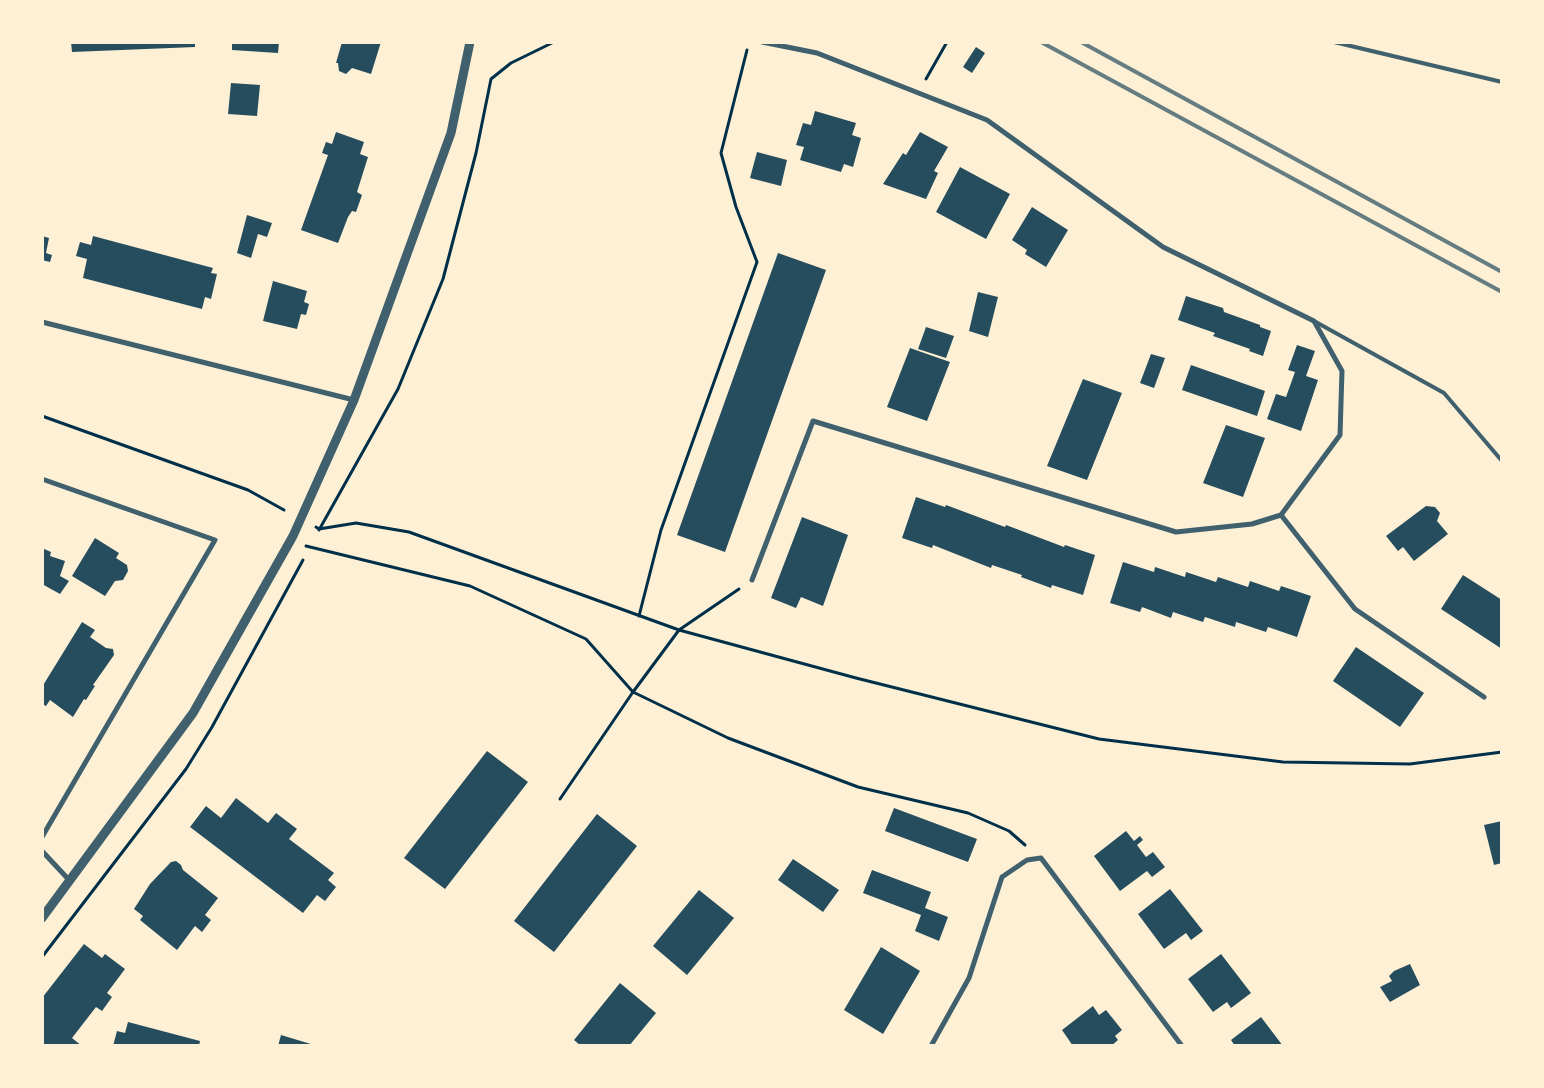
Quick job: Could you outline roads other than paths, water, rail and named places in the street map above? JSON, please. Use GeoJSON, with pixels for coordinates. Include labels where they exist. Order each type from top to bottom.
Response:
{"type":"FeatureCollection","features":[{"type":"Feature","properties":{"kind":"street"},"geometry":{"type":"LineString","coordinates":[[42,918],[193,713],[290,540],[354,400],[452,132],[470,42]]}},
{"type":"Feature","properties":{"kind":"street"},"geometry":{"type":"LineString","coordinates":[[752,580],[813,421],[1176,532],[1252,524],[1281,515],[1340,435],[1342,371],[1314,321],[1163,247],[987,120],[818,53],[762,42]]}},
{"type":"Feature","properties":{"kind":"street"},"geometry":{"type":"LineString","coordinates":[[42,322],[354,400]]}},
{"type":"Feature","properties":{"kind":"street"},"geometry":{"type":"LineString","coordinates":[[42,479],[215,540],[42,837]]}},
{"type":"Feature","properties":{"kind":"street"},"geometry":{"type":"LineString","coordinates":[[1281,515],[1355,609],[1484,697]]}},
{"type":"Feature","properties":{"kind":"street"},"geometry":{"type":"LineString","coordinates":[[42,851],[70,881]]}},
{"type":"Feature","properties":{"kind":"street"},"geometry":{"type":"LineString","coordinates":[[932,1046],[969,978],[1002,877],[1027,860],[1041,858],[1182,1046]]}},
{"type":"Feature","properties":{"kind":"lane"},"geometry":{"type":"LineString","coordinates":[[1334,42],[1502,82]]}},
{"type":"Feature","properties":{"kind":"lane"},"geometry":{"type":"LineString","coordinates":[[1314,321],[1444,393],[1502,461]]}},
{"type":"Feature","properties":{"kind":"railway"},"geometry":{"type":"LineString","coordinates":[[1041,42],[1502,292]]}},
{"type":"Feature","properties":{"kind":"railway"},"geometry":{"type":"LineString","coordinates":[[1081,42],[1502,272]]}}]}
